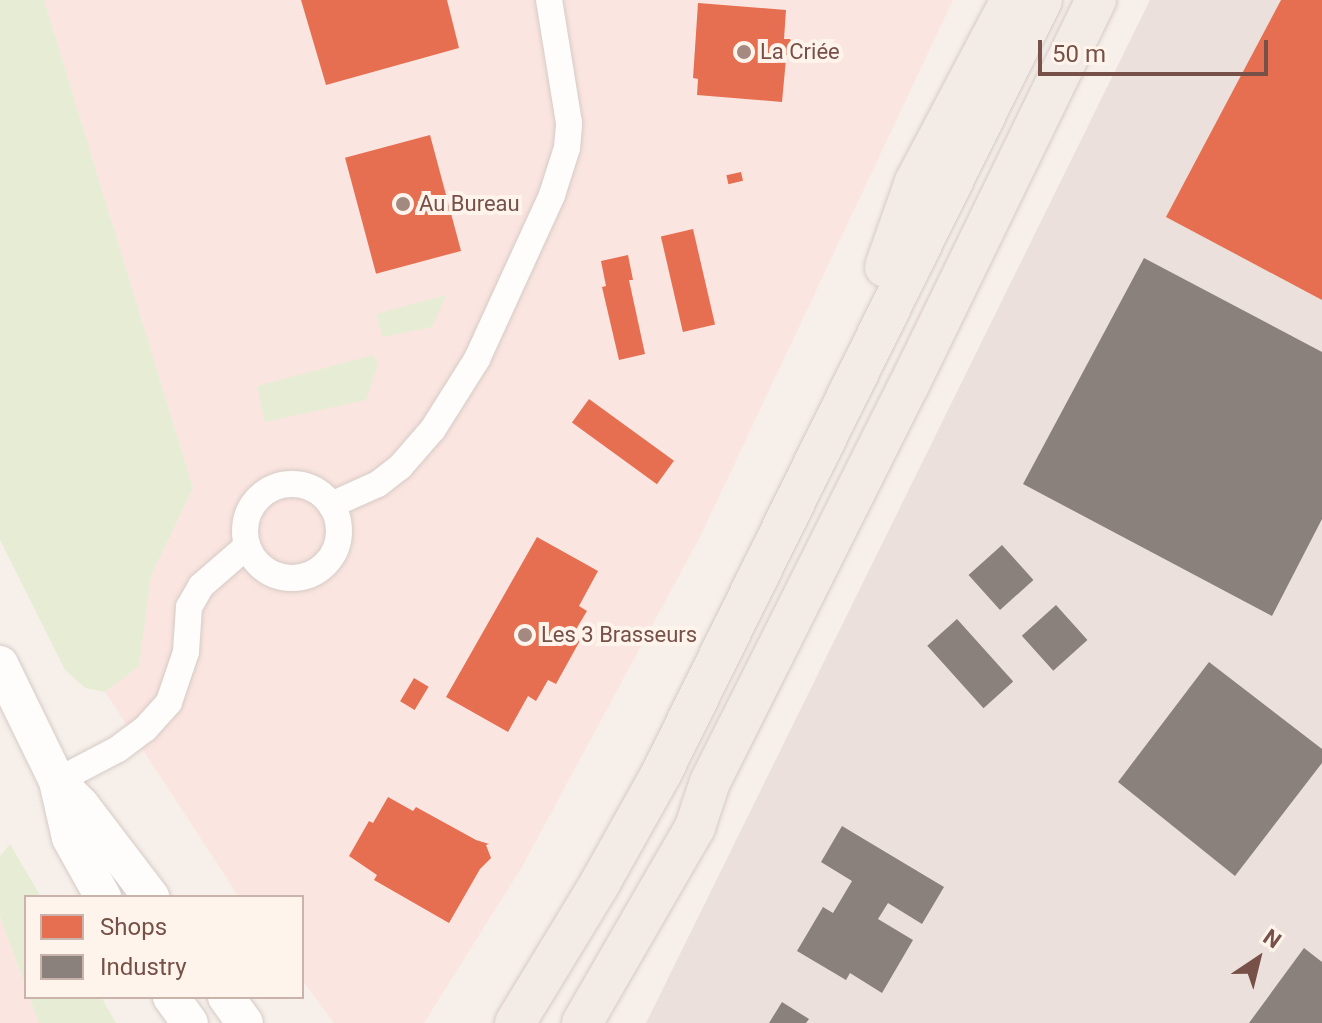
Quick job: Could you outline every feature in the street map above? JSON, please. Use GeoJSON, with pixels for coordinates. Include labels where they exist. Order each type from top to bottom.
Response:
{"type":"FeatureCollection","features":[{"type":"Feature","properties":{"kind":"main road"},"geometry":{"type":"LineString","coordinates":[[781,533],[775,494],[896,242],[915,182],[1011,0]]}},
{"type":"Feature","properties":{"kind":"main road"},"geometry":{"type":"LineString","coordinates":[[515,1023],[600,883],[662,772],[1042,0]]}},
{"type":"Feature","properties":{"kind":"main road"},"geometry":{"type":"LineString","coordinates":[[582,1023],[695,827],[710,782],[909,385],[1096,0]]}},
{"type":"Feature","properties":{"kind":"main road"},"geometry":{"type":"LineString","coordinates":[[0,664],[57,781],[70,838],[102,895]]}},
{"type":"Feature","properties":{"kind":"main road"},"geometry":{"type":"LineString","coordinates":[[57,781],[81,805],[149,895]]}},
{"type":"Feature","properties":{"kind":"main road"},"geometry":{"type":"LineString","coordinates":[[172,999],[190,1023]]}},
{"type":"Feature","properties":{"kind":"main road"},"geometry":{"type":"LineString","coordinates":[[227,999],[245,1023]]}},
{"type":"Feature","properties":{"kind":"street"},"geometry":{"type":"LineString","coordinates":[[331,505],[378,484],[400,467],[433,429],[477,359],[552,195],[567,148],[569,123],[549,0]]}},
{"type":"Feature","properties":{"kind":"street"},"geometry":{"type":"LineString","coordinates":[[293,484],[308,487],[331,505],[339,536],[326,564],[312,574],[280,577],[266,571],[247,546],[247,516],[265,492],[293,484]]}},
{"type":"Feature","properties":{"kind":"street"},"geometry":{"type":"LineString","coordinates":[[57,781],[118,749],[145,729],[169,702],[186,652],[189,607],[201,586],[247,546]]}},
{"type":"Feature","properties":{"kind":"shaded area"},"geometry":{"type":"Polygon","coordinates":[[[44,0],[953,0],[702,533],[522,867],[424,1023],[334,1023],[304,983],[304,895],[238,895],[105,692],[139,665],[151,576],[193,488],[44,0]]]}},
{"type":"Feature","properties":{"kind":"shaded area"},"geometry":{"type":"Polygon","coordinates":[[[1150,0],[1322,0],[1322,1023],[646,1023],[1150,0]]]}},
{"type":"Feature","properties":{"kind":"shaded area"},"geometry":{"type":"Polygon","coordinates":[[[0,917],[24,983],[24,999],[30,999],[39,1023],[0,1023],[0,917]]]}},
{"type":"Feature","properties":{"kind":"green space"},"geometry":{"type":"Polygon","coordinates":[[[0,0],[44,0],[193,488],[151,576],[139,666],[105,692],[85,688],[65,670],[0,540],[0,0]]]}},
{"type":"Feature","properties":{"kind":"green space"},"geometry":{"type":"Polygon","coordinates":[[[446,295],[432,327],[383,337],[376,314],[446,295]]]}},
{"type":"Feature","properties":{"kind":"green space"},"geometry":{"type":"Polygon","coordinates":[[[373,355],[378,364],[366,400],[265,422],[257,386],[373,355]]]}},
{"type":"Feature","properties":{"kind":"green space"},"geometry":{"type":"Polygon","coordinates":[[[10,844],[40,895],[24,895],[24,983],[0,917],[0,856],[10,844]]]}},
{"type":"Feature","properties":{"kind":"green space"},"geometry":{"type":"Polygon","coordinates":[[[30,999],[102,999],[116,1023],[39,1023],[30,999]]]}},
{"type":"Feature","properties":{"kind":"building: Shops"},"geometry":{"type":"Polygon","coordinates":[[[301,0],[447,0],[459,48],[326,85],[301,0]]]}},
{"type":"Feature","properties":{"kind":"building: Shops"},"geometry":{"type":"Polygon","coordinates":[[[1281,0],[1322,0],[1322,300],[1166,217],[1281,0]]]}},
{"type":"Feature","properties":{"kind":"building: Shops","name":"La Criée"},"geometry":{"type":"Polygon","coordinates":[[[698,3],[786,10],[784,39],[790,39],[795,48],[790,55],[782,55],[786,59],[782,102],[697,95],[698,79],[693,78],[698,3]]]}},
{"type":"Feature","properties":{"kind":"building: Shops","name":"Au Bureau"},"geometry":{"type":"Polygon","coordinates":[[[430,135],[461,251],[376,274],[345,158],[430,135]]]}},
{"type":"Feature","properties":{"kind":"building: Shops"},"geometry":{"type":"Polygon","coordinates":[[[741,172],[743,181],[728,184],[726,175],[741,172]]]}},
{"type":"Feature","properties":{"kind":"building: Shops"},"geometry":{"type":"Polygon","coordinates":[[[693,229],[715,324],[683,332],[661,236],[693,229]]]}},
{"type":"Feature","properties":{"kind":"building: Shops"},"geometry":{"type":"Polygon","coordinates":[[[628,255],[633,280],[629,280],[645,354],[619,360],[602,287],[606,286],[601,261],[628,255]]]}},
{"type":"Feature","properties":{"kind":"building: Shops"},"geometry":{"type":"Polygon","coordinates":[[[589,399],[674,461],[657,484],[572,422],[589,399]]]}},
{"type":"Feature","properties":{"kind":"building: Shops","name":"Les 3 Brasseurs"},"geometry":{"type":"Polygon","coordinates":[[[537,537],[598,571],[579,606],[587,611],[575,631],[582,637],[556,684],[548,680],[536,701],[528,696],[508,732],[446,697],[537,537]]]}},
{"type":"Feature","properties":{"kind":"building: Shops"},"geometry":{"type":"Polygon","coordinates":[[[414,678],[429,687],[415,710],[400,701],[414,678]]]}},
{"type":"Feature","properties":{"kind":"building: Shops"},"geometry":{"type":"Polygon","coordinates":[[[388,797],[413,811],[416,807],[489,844],[486,845],[491,858],[480,869],[449,923],[374,880],[377,875],[349,856],[369,821],[373,823],[388,797]]]}},
{"type":"Feature","properties":{"kind":"building: Industry"},"geometry":{"type":"Polygon","coordinates":[[[1144,258],[1322,352],[1322,519],[1272,616],[1023,484],[1144,258]]]}},
{"type":"Feature","properties":{"kind":"building: Industry"},"geometry":{"type":"Polygon","coordinates":[[[1002,545],[1033,580],[1000,610],[969,575],[1002,545]]]}},
{"type":"Feature","properties":{"kind":"building: Industry"},"geometry":{"type":"Polygon","coordinates":[[[1056,605],[1087,640],[1053,671],[1022,636],[1056,605]]]}},
{"type":"Feature","properties":{"kind":"building: Industry"},"geometry":{"type":"Polygon","coordinates":[[[957,619],[1013,681],[983,708],[927,646],[957,619]]]}},
{"type":"Feature","properties":{"kind":"building: Industry"},"geometry":{"type":"Polygon","coordinates":[[[1209,662],[1322,749],[1322,763],[1235,876],[1118,782],[1209,662]]]}},
{"type":"Feature","properties":{"kind":"building: Industry"},"geometry":{"type":"Polygon","coordinates":[[[842,826],[944,887],[922,924],[888,903],[878,919],[913,940],[882,993],[850,973],[846,980],[797,951],[823,907],[833,913],[852,881],[821,862],[842,826]]]}},
{"type":"Feature","properties":{"kind":"building: Industry"},"geometry":{"type":"Polygon","coordinates":[[[1304,948],[1322,962],[1322,1023],[1249,1023],[1304,948]]]}},
{"type":"Feature","properties":{"kind":"building: Industry"},"geometry":{"type":"Polygon","coordinates":[[[782,1002],[809,1019],[806,1023],[769,1023],[782,1002]]]}},
{"type":"Feature","properties":{"kind":"place","name":"La Criée"},"geometry":{"type":"Point","coordinates":[744,52]}},
{"type":"Feature","properties":{"kind":"place","name":"Au Bureau"},"geometry":{"type":"Point","coordinates":[403,204]}},
{"type":"Feature","properties":{"kind":"place","name":"Les 3 Brasseurs"},"geometry":{"type":"Point","coordinates":[525,635]}}]}
